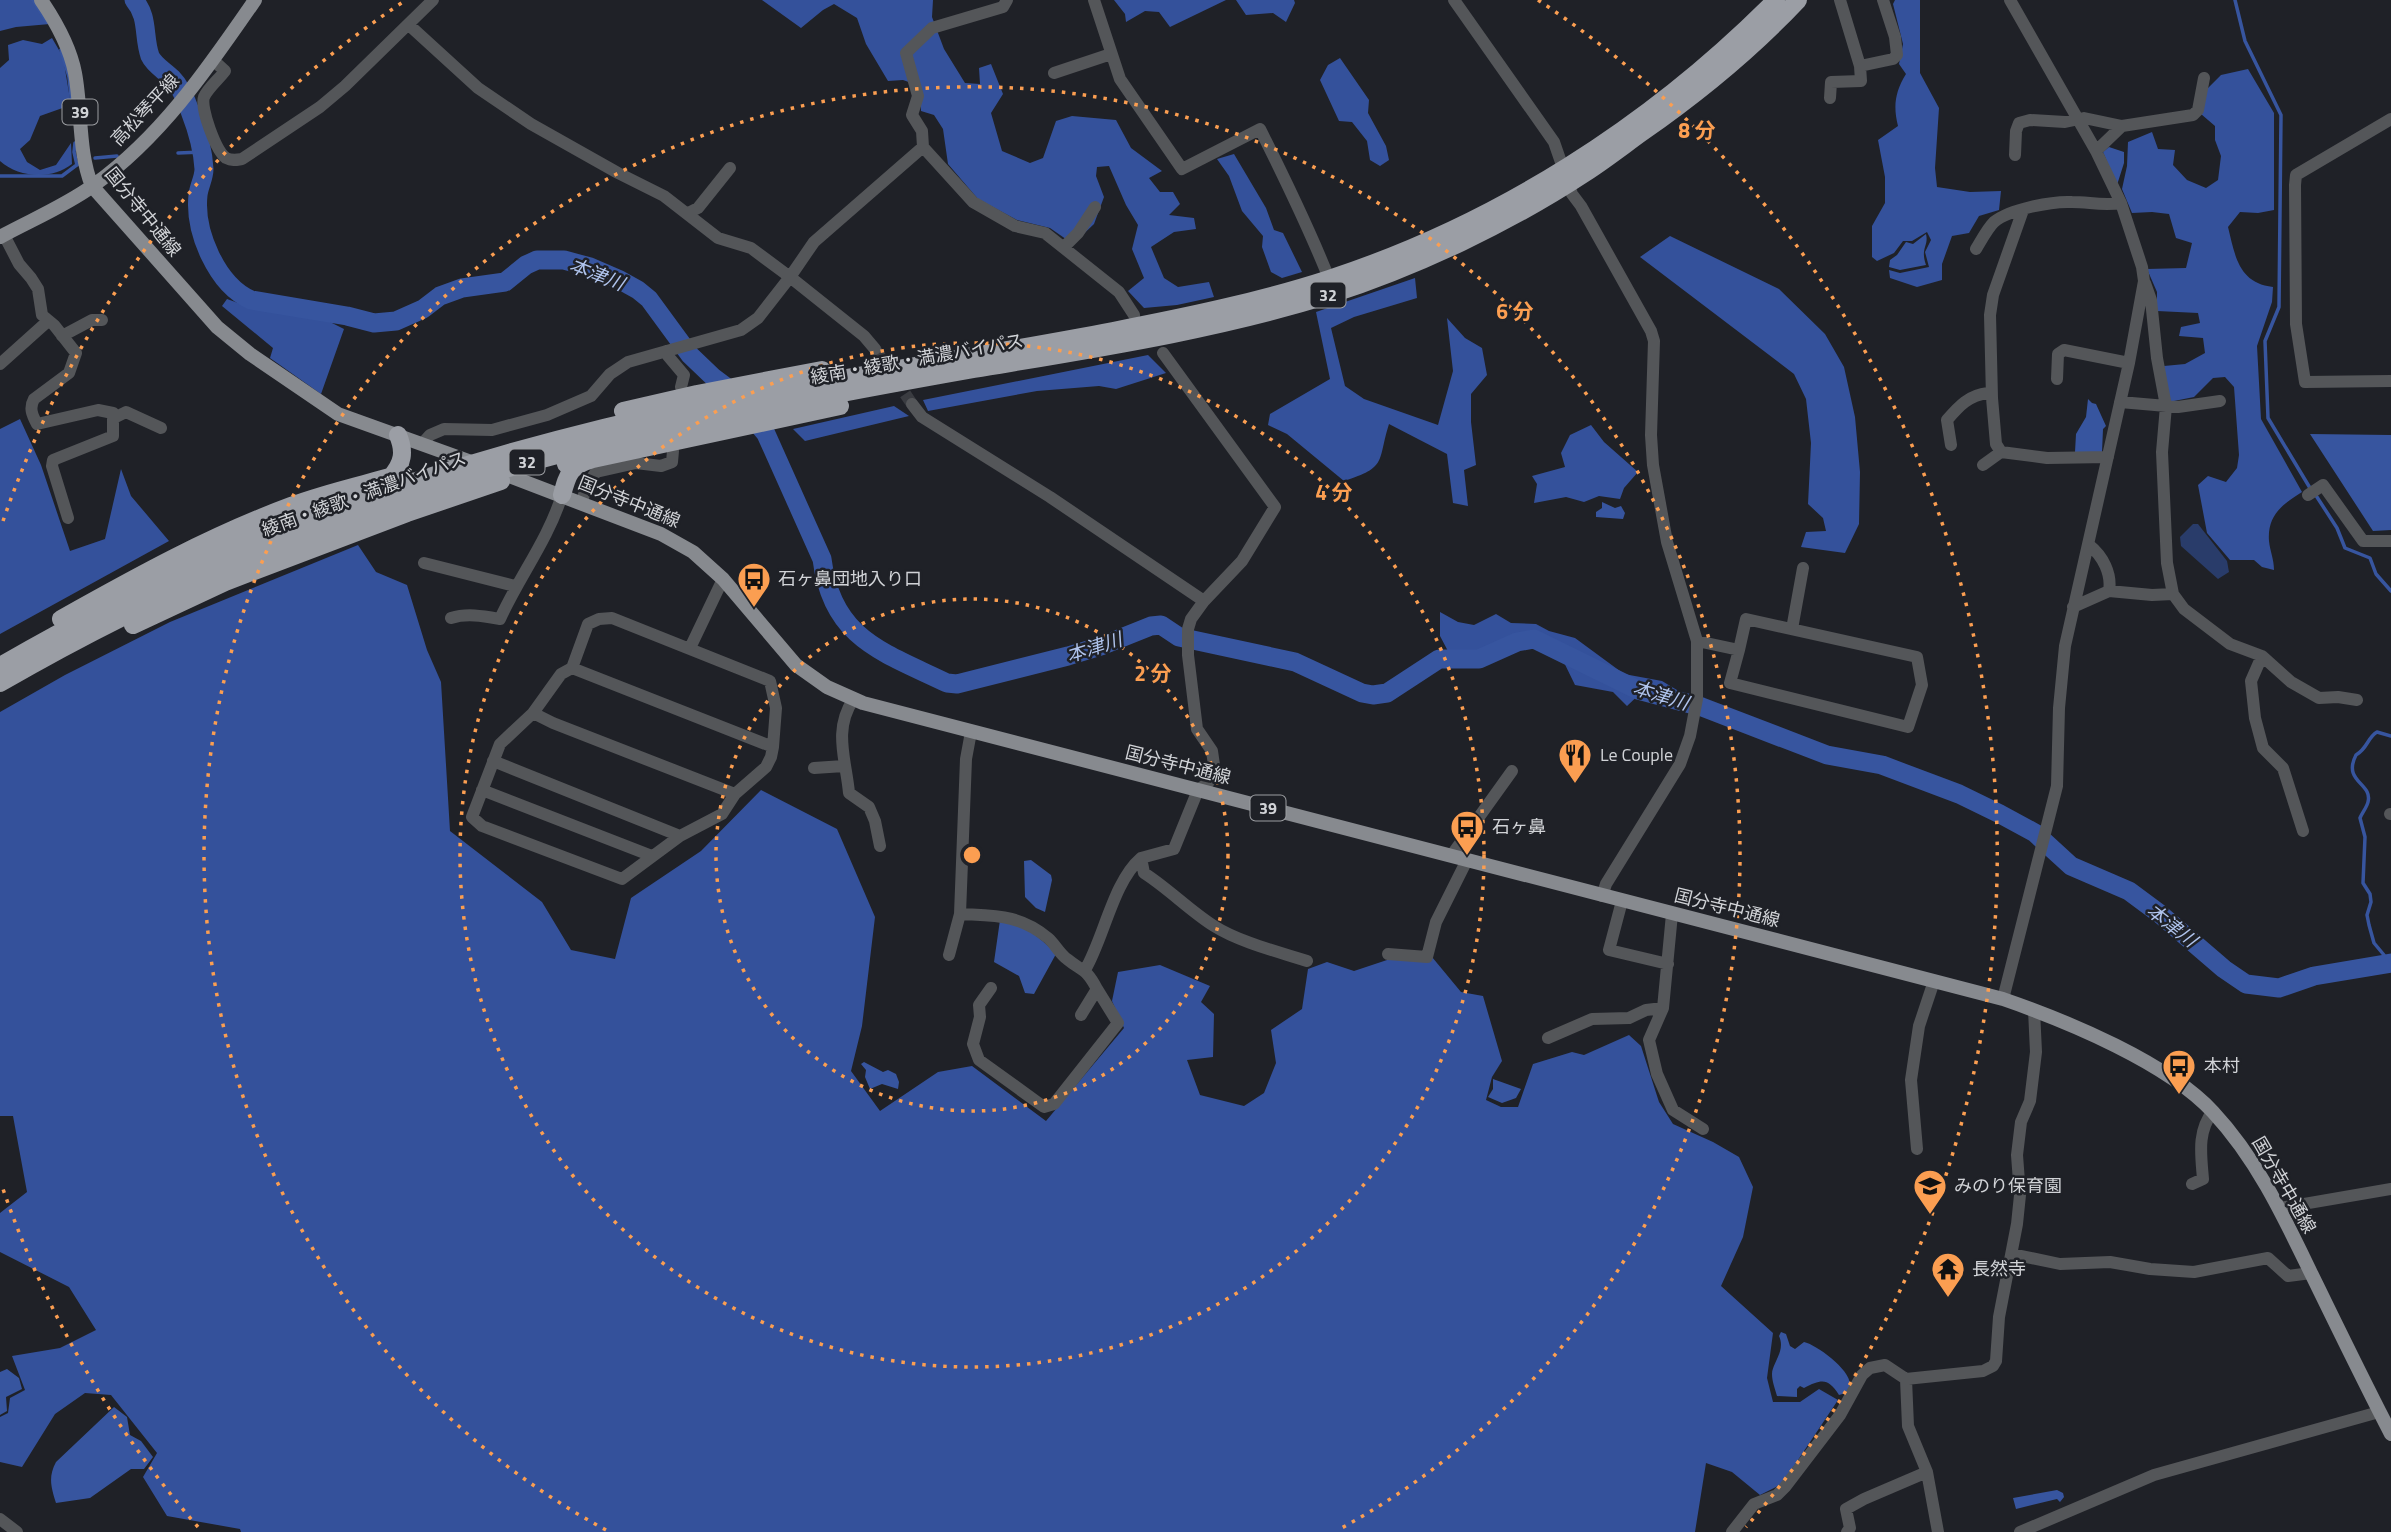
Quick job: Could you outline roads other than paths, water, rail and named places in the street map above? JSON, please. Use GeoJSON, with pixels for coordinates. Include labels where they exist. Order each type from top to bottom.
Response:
{"type":"FeatureCollection","features":[{"type":"Feature","properties":{"kind":"highway","name":"綾南・綾歌・満濃バイパス"},"geometry":{"type":"LineString","coordinates":[[1567,175],[1669,95],[1776,0]]}},
{"type":"Feature","properties":{"kind":"highway","name":"綾南・綾歌・満濃バイパス"},"geometry":{"type":"LineString","coordinates":[[0,683],[62,647],[279,538],[416,480],[519,449],[690,408],[775,399],[1046,350],[1332,286],[1567,175],[1677,107],[1754,43],[1798,0]]}},
{"type":"Feature","properties":{"kind":"highway"},"geometry":{"type":"LineString","coordinates":[[0,653],[167,560],[243,524],[294,505],[545,430],[689,390],[775,399],[1046,350]]}},
{"type":"Feature","properties":{"kind":"highway"},"geometry":{"type":"LineString","coordinates":[[0,695],[130,626],[225,582],[407,513],[514,477],[719,431],[775,399]]}},
{"type":"Feature","properties":{"kind":"highway"},"geometry":{"type":"LineString","coordinates":[[391,477],[403,456],[398,435]]}},
{"type":"Feature","properties":{"kind":"highway"},"geometry":{"type":"LineString","coordinates":[[562,495],[570,471],[581,462],[593,458]]}},
{"type":"Feature","properties":{"kind":"highway","name":"綾南・綾歌・満濃バイパス"},"geometry":{"type":"LineString","coordinates":[[0,666],[57,633],[177,573],[279,538]]}},
{"type":"Feature","properties":{"kind":"main road","name":"国分寺中通線"},"geometry":{"type":"LineString","coordinates":[[41,0],[71,55],[87,169],[92,186],[216,327],[250,354],[338,414],[562,495],[677,542],[708,563],[796,664],[827,687],[853,699],[971,732],[2003,999],[2121,1049],[2165,1073],[2213,1111],[2253,1164],[2280,1208],[2391,1434]]}},
{"type":"Feature","properties":{"kind":"main road","name":"高松琴平線"},"geometry":{"type":"LineString","coordinates":[[2,236],[92,186],[126,159],[176,109],[255,0]]}},
{"type":"Feature","properties":{"kind":"street"},"geometry":{"type":"LineString","coordinates":[[213,60],[225,71],[206,93],[203,108],[219,150],[233,161],[242,159],[320,107],[433,0]]}},
{"type":"Feature","properties":{"kind":"street"},"geometry":{"type":"LineString","coordinates":[[1007,0],[1003,7],[932,28],[906,53],[918,96],[912,115],[922,131],[923,147],[973,202],[1014,226],[1045,233],[1119,292],[1134,315]]}},
{"type":"Feature","properties":{"kind":"street"},"geometry":{"type":"LineString","coordinates":[[1094,0],[1120,79],[1182,169],[1260,129],[1297,201],[1332,286]]}},
{"type":"Feature","properties":{"kind":"street"},"geometry":{"type":"LineString","coordinates":[[1454,0],[1554,142],[1572,194],[1651,331],[1654,341],[1651,435],[1653,465],[1667,542],[1697,641],[1697,699],[1680,764],[1606,884],[1602,896]]}},
{"type":"Feature","properties":{"kind":"street"},"geometry":{"type":"LineString","coordinates":[[1830,98],[1831,82],[1861,81],[1860,66],[1840,0]]}},
{"type":"Feature","properties":{"kind":"street"},"geometry":{"type":"LineString","coordinates":[[1860,66],[1893,60],[1897,55],[1895,37],[1883,0]]}},
{"type":"Feature","properties":{"kind":"street"},"geometry":{"type":"LineString","coordinates":[[2010,0],[2078,119],[2121,203],[2142,267],[2151,300],[2157,358],[2166,406],[2163,466],[2167,563],[2173,594],[2184,609],[2230,644],[2262,656],[2291,682],[2319,698],[2357,701]]}},
{"type":"Feature","properties":{"kind":"street"},"geometry":{"type":"LineString","coordinates":[[409,24],[478,88],[521,117],[618,173],[664,196],[718,238],[751,248],[864,336],[874,349]]}},
{"type":"Feature","properties":{"kind":"street"},"geometry":{"type":"LineString","coordinates":[[1054,73],[1111,54]]}},
{"type":"Feature","properties":{"kind":"street"},"geometry":{"type":"LineString","coordinates":[[2015,155],[2019,123],[2030,120],[2064,122],[2084,118],[2122,126],[2193,115],[2198,110],[2204,78]]}},
{"type":"Feature","properties":{"kind":"street"},"geometry":{"type":"LineString","coordinates":[[2391,118],[2296,175],[2296,324],[2305,382],[2391,381]]}},
{"type":"Feature","properties":{"kind":"street"},"geometry":{"type":"LineString","coordinates":[[2095,151],[2122,126]]}},
{"type":"Feature","properties":{"kind":"street"},"geometry":{"type":"LineString","coordinates":[[422,444],[430,435],[444,429],[492,430],[547,415],[591,396],[610,373],[628,362],[741,330],[758,318],[814,242],[923,147]]}},
{"type":"Feature","properties":{"kind":"street"},"geometry":{"type":"LineString","coordinates":[[688,213],[698,208],[730,168]]}},
{"type":"Feature","properties":{"kind":"street"},"geometry":{"type":"LineString","coordinates":[[1976,249],[1992,224],[2005,215],[2054,203],[2104,206],[2121,203]]}},
{"type":"Feature","properties":{"kind":"street"},"geometry":{"type":"LineString","coordinates":[[1064,247],[1078,233],[1096,207]]}},
{"type":"Feature","properties":{"kind":"street"},"geometry":{"type":"LineString","coordinates":[[2001,452],[1996,444],[1992,398],[1990,315],[1993,295],[2023,210]]}},
{"type":"Feature","properties":{"kind":"street"},"geometry":{"type":"LineString","coordinates":[[2,236],[38,289],[41,313],[76,353],[69,373],[34,399],[32,415],[37,424],[98,410],[113,413],[114,436],[53,460],[52,466],[68,518]]}},
{"type":"Feature","properties":{"kind":"street"},"geometry":{"type":"LineString","coordinates":[[2003,999],[2057,786],[2059,708],[2065,646],[2129,363],[2144,281]]}},
{"type":"Feature","properties":{"kind":"street"},"geometry":{"type":"LineString","coordinates":[[2138,317],[2153,318]]}},
{"type":"Feature","properties":{"kind":"street"},"geometry":{"type":"LineString","coordinates":[[62,336],[92,320],[102,320]]}},
{"type":"Feature","properties":{"kind":"street"},"geometry":{"type":"LineString","coordinates":[[0,364],[48,321]]}},
{"type":"Feature","properties":{"kind":"street"},"geometry":{"type":"LineString","coordinates":[[669,350],[668,356],[684,375],[689,390]]}},
{"type":"Feature","properties":{"kind":"street"},"geometry":{"type":"LineString","coordinates":[[2057,379],[2058,354],[2064,350],[2129,363]]}},
{"type":"Feature","properties":{"kind":"street"},"geometry":{"type":"LineString","coordinates":[[1085,970],[1094,955],[1127,873],[1141,858],[1174,849],[1198,790],[1208,783],[1215,772],[1212,751],[1196,729],[1188,629],[1191,619],[1204,601],[1242,561],[1275,507],[1163,353]]}},
{"type":"Feature","properties":{"kind":"street"},"geometry":{"type":"LineString","coordinates":[[1951,445],[1947,420],[1959,405],[1976,394],[1988,393],[1992,398]]}},
{"type":"Feature","properties":{"kind":"street"},"geometry":{"type":"LineString","coordinates":[[2120,402],[2178,407],[2220,401]]}},
{"type":"Feature","properties":{"kind":"street"},"geometry":{"type":"LineString","coordinates":[[912,404],[922,417],[1050,497],[1204,601]]}},
{"type":"Feature","properties":{"kind":"street"},"geometry":{"type":"LineString","coordinates":[[114,418],[126,412],[161,428]]}},
{"type":"Feature","properties":{"kind":"street"},"geometry":{"type":"LineString","coordinates":[[582,503],[586,486],[596,472],[636,463],[662,466],[672,462],[673,451]]}},
{"type":"Feature","properties":{"kind":"street"},"geometry":{"type":"LineString","coordinates":[[1983,465],[2001,452],[2047,458],[2108,457]]}},
{"type":"Feature","properties":{"kind":"street"},"geometry":{"type":"LineString","coordinates":[[2313,492],[2323,485],[2363,541],[2391,541]]}},
{"type":"Feature","properties":{"kind":"street"},"geometry":{"type":"LineString","coordinates":[[451,618],[461,615],[500,619],[515,586],[549,529],[562,495]]}},
{"type":"Feature","properties":{"kind":"street"},"geometry":{"type":"LineString","coordinates":[[2089,545],[2098,552],[2111,579],[2109,591]]}},
{"type":"Feature","properties":{"kind":"street"},"geometry":{"type":"LineString","coordinates":[[424,563],[515,586]]}},
{"type":"Feature","properties":{"kind":"street"},"geometry":{"type":"LineString","coordinates":[[1792,629],[1803,568]]}},
{"type":"Feature","properties":{"kind":"street"},"geometry":{"type":"LineString","coordinates":[[690,648],[723,579]]}},
{"type":"Feature","properties":{"kind":"street"},"geometry":{"type":"LineString","coordinates":[[2073,607],[2109,591],[2152,596],[2173,594]]}},
{"type":"Feature","properties":{"kind":"street"},"geometry":{"type":"LineString","coordinates":[[598,618],[612,618],[690,648],[770,681],[776,708],[773,747],[766,767],[735,794],[722,814],[680,836],[622,878],[482,826],[472,817],[500,744],[533,713],[561,674],[572,668],[588,624],[598,618]]}},
{"type":"Feature","properties":{"kind":"street"},"geometry":{"type":"LineString","coordinates":[[1746,619],[1916,657],[1922,685],[1908,727],[1731,683],[1739,650],[1746,619]]}},
{"type":"Feature","properties":{"kind":"street"},"geometry":{"type":"LineString","coordinates":[[1697,641],[1739,650]]}},
{"type":"Feature","properties":{"kind":"street"},"geometry":{"type":"LineString","coordinates":[[2262,656],[2251,681],[2255,718],[2263,748],[2283,768],[2303,831]]}},
{"type":"Feature","properties":{"kind":"street"},"geometry":{"type":"LineString","coordinates":[[572,668],[773,747]]}},
{"type":"Feature","properties":{"kind":"street"},"geometry":{"type":"LineString","coordinates":[[853,699],[845,711],[841,734],[844,766],[849,793],[869,807],[880,846]]}},
{"type":"Feature","properties":{"kind":"street"},"geometry":{"type":"LineString","coordinates":[[533,713],[735,794]]}},
{"type":"Feature","properties":{"kind":"street"},"geometry":{"type":"LineString","coordinates":[[949,955],[960,914],[966,759],[971,732]]}},
{"type":"Feature","properties":{"kind":"street"},"geometry":{"type":"LineString","coordinates":[[493,761],[680,836]]}},
{"type":"Feature","properties":{"kind":"street"},"geometry":{"type":"LineString","coordinates":[[814,768],[844,766]]}},
{"type":"Feature","properties":{"kind":"street"},"geometry":{"type":"LineString","coordinates":[[1451,856],[1512,771]]}},
{"type":"Feature","properties":{"kind":"street"},"geometry":{"type":"LineString","coordinates":[[482,790],[652,856]]}},
{"type":"Feature","properties":{"kind":"street"},"geometry":{"type":"LineString","coordinates":[[1141,858],[1144,873],[1165,886],[1215,927],[1307,961]]}},
{"type":"Feature","properties":{"kind":"street"},"geometry":{"type":"LineString","coordinates":[[1388,954],[1427,957],[1436,922],[1467,860]]}},
{"type":"Feature","properties":{"kind":"street"},"geometry":{"type":"LineString","coordinates":[[1622,901],[1609,950],[1668,964]]}},
{"type":"Feature","properties":{"kind":"street"},"geometry":{"type":"LineString","coordinates":[[960,914],[1012,917],[1032,925],[1052,940],[1065,958],[1085,970],[1118,1023],[1054,1104],[1044,1107],[979,1059],[973,1044],[980,1017],[979,1005],[992,988]]}},
{"type":"Feature","properties":{"kind":"street"},"geometry":{"type":"LineString","coordinates":[[1672,914],[1663,1008],[1649,1040],[1657,1074],[1673,1110],[1703,1129]]}},
{"type":"Feature","properties":{"kind":"street"},"geometry":{"type":"LineString","coordinates":[[1917,1149],[1911,1080],[1919,1026],[1934,981]]}},
{"type":"Feature","properties":{"kind":"street"},"geometry":{"type":"LineString","coordinates":[[1081,1015],[1097,989]]}},
{"type":"Feature","properties":{"kind":"street"},"geometry":{"type":"LineString","coordinates":[[1548,1038],[1592,1019],[1629,1018],[1646,1010],[1663,1008]]}},
{"type":"Feature","properties":{"kind":"street"},"geometry":{"type":"LineString","coordinates":[[1732,1532],[1754,1504],[1777,1495],[1785,1487],[1840,1415],[1862,1375],[1870,1368],[1885,1365],[1906,1379],[1983,1371],[1993,1366],[1996,1361],[1998,1317],[2012,1254],[2020,1195],[2018,1144],[2021,1122],[2030,1101],[2036,1052],[2034,1010]]}},
{"type":"Feature","properties":{"kind":"street"},"geometry":{"type":"LineString","coordinates":[[2192,1184],[2203,1179],[2200,1137],[2205,1122],[2213,1111]]}},
{"type":"Feature","properties":{"kind":"street"},"geometry":{"type":"LineString","coordinates":[[2280,1208],[2391,1189]]}},
{"type":"Feature","properties":{"kind":"street"},"geometry":{"type":"LineString","coordinates":[[2012,1254],[2060,1264],[2110,1262],[2150,1269],[2194,1272],[2267,1258],[2288,1276],[2311,1273]]}},
{"type":"Feature","properties":{"kind":"street"},"geometry":{"type":"LineString","coordinates":[[1906,1379],[1908,1426],[1927,1472],[1937,1532]]}},
{"type":"Feature","properties":{"kind":"street"},"geometry":{"type":"LineString","coordinates":[[2020,1532],[2154,1475],[2379,1412]]}},
{"type":"Feature","properties":{"kind":"street"},"geometry":{"type":"LineString","coordinates":[[1847,1532],[1850,1528],[1846,1509],[1927,1472]]}},
{"type":"Feature","properties":{"kind":"street"},"geometry":{"type":"LineString","coordinates":[[0,1519],[17,1532]]}},
{"type":"Feature","properties":{"kind":"waterway"},"geometry":{"type":"LineString","coordinates":[[33,0],[47,22]]}},
{"type":"Feature","properties":{"kind":"waterway","name":"本津川"},"geometry":{"type":"LineString","coordinates":[[134,0],[142,13],[150,56],[178,85],[193,118],[204,169],[198,195],[204,241],[218,270],[239,293],[251,300],[374,323],[396,321],[423,309],[440,296],[462,288],[505,282],[526,265],[537,260],[564,260],[590,267],[620,280],[649,299],[690,355],[729,389],[766,434],[822,559],[828,586],[837,608],[849,625],[882,651],[947,683],[957,684],[1068,656],[1151,626],[1161,625],[1179,637],[1295,662],[1362,693],[1373,695],[1387,693],[1439,659],[1479,659],[1517,642],[1534,639],[1638,690],[1702,707],[1827,755],[1882,765],[1959,794],[2035,833],[2071,866],[2129,891],[2246,984],[2279,988],[2314,976],[2391,963]]}},
{"type":"Feature","properties":{"kind":"waterway"},"geometry":{"type":"LineString","coordinates":[[2235,0],[2245,41],[2281,115],[2279,307],[2265,341],[2268,418],[2310,488]]}},
{"type":"Feature","properties":{"kind":"waterway"},"geometry":{"type":"LineString","coordinates":[[61,50],[69,77],[73,115]]}},
{"type":"Feature","properties":{"kind":"waterway"},"geometry":{"type":"LineString","coordinates":[[75,143],[77,165]]}},
{"type":"Feature","properties":{"kind":"waterway"},"geometry":{"type":"LineString","coordinates":[[178,153],[202,152]]}},
{"type":"Feature","properties":{"kind":"waterway"},"geometry":{"type":"LineString","coordinates":[[95,158],[117,156]]}},
{"type":"Feature","properties":{"kind":"waterway"},"geometry":{"type":"LineString","coordinates":[[0,176],[62,176],[78,164]]}},
{"type":"Feature","properties":{"kind":"waterway"},"geometry":{"type":"LineString","coordinates":[[2315,494],[2337,528],[2345,548],[2370,558],[2376,574],[2391,591]]}},
{"type":"Feature","properties":{"kind":"waterway"},"geometry":{"type":"LineString","coordinates":[[2386,963],[2384,955],[2374,943],[2367,915],[2371,902],[2370,894],[2363,883],[2365,837],[2360,818],[2368,796],[2355,777],[2353,764],[2356,755],[2377,732],[2391,736]]}},
{"type":"Feature","properties":{"kind":"tunnel"},"geometry":{"type":"LineString","coordinates":[[875,349],[912,404]]}},
{"type":"Feature","properties":{"kind":"place","name":"石ヶ鼻団地入り口"},"geometry":{"type":"Point","coordinates":[754,609]}},
{"type":"Feature","properties":{"kind":"place","name":"Le Couple"},"geometry":{"type":"Point","coordinates":[1575,785]}},
{"type":"Feature","properties":{"kind":"place","name":"石ヶ鼻"},"geometry":{"type":"Point","coordinates":[1467,857]}},
{"type":"Feature","properties":{"kind":"place","name":"本村"},"geometry":{"type":"Point","coordinates":[2179,1096]}},
{"type":"Feature","properties":{"kind":"place","name":"みのり保育園"},"geometry":{"type":"Point","coordinates":[1930,1216]}},
{"type":"Feature","properties":{"kind":"place","name":"長然寺"},"geometry":{"type":"Point","coordinates":[1948,1299]}}]}
